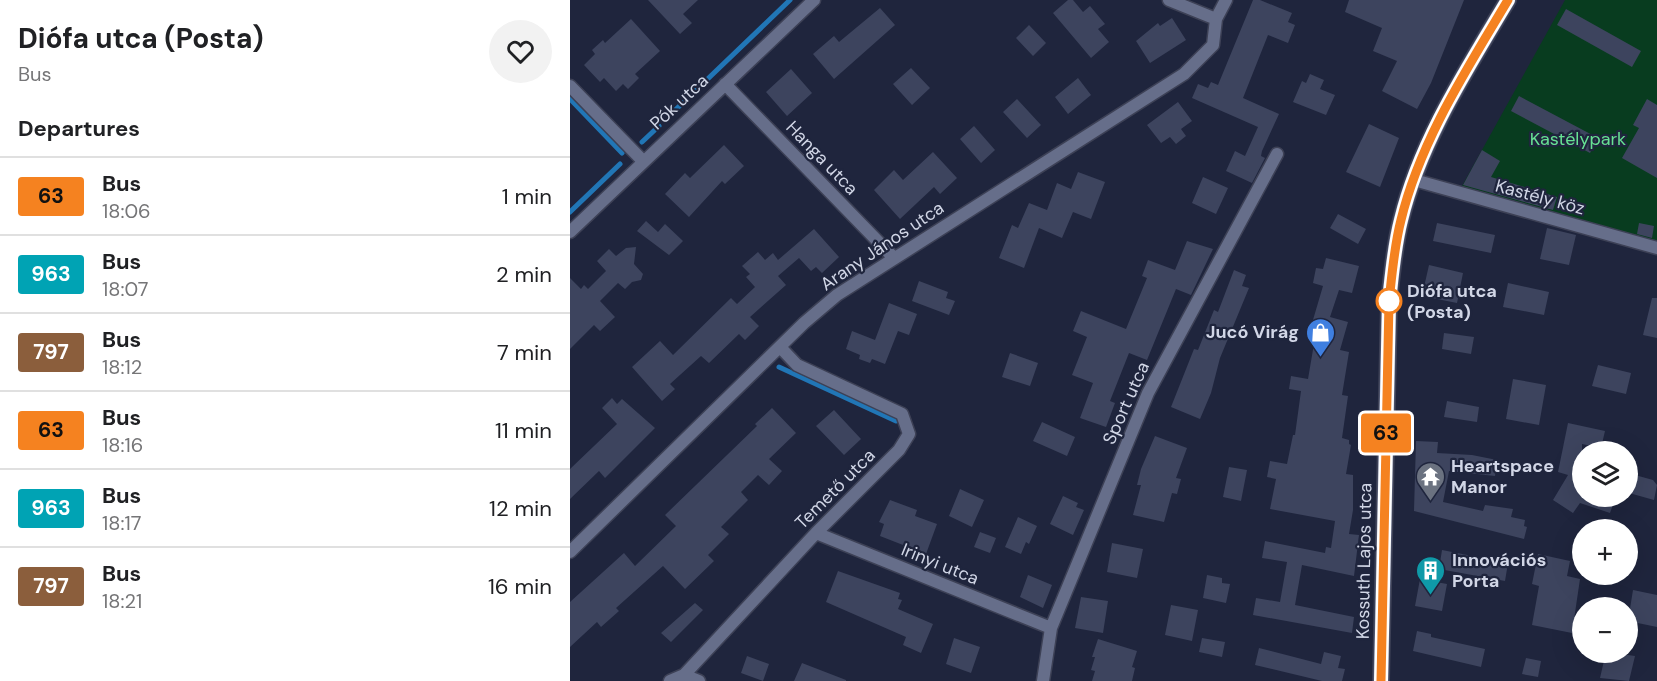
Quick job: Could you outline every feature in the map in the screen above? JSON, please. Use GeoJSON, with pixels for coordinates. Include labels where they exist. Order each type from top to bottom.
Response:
{"type":"FeatureCollection","features":[{"type":"Feature","properties":{"kind":"street","name":"Pók utca"},"geometry":{"type":"LineString","coordinates":[[570,232],[642,161],[814,0]]}},
{"type":"Feature","properties":{"kind":"street"},"geometry":{"type":"LineString","coordinates":[[1169,0],[1216,19]]}},
{"type":"Feature","properties":{"kind":"street","name":"Arany János utca"},"geometry":{"type":"LineString","coordinates":[[570,552],[780,347],[837,295],[1184,74],[1213,45],[1216,19],[1226,0]]}},
{"type":"Feature","properties":{"kind":"street","name":"Kossuth Lajos utca"},"geometry":{"type":"LineString","coordinates":[[1381,681],[1389,302],[1395,247],[1414,180],[1471,62],[1508,0]]}},
{"type":"Feature","properties":{"kind":"street","name":"Hanga utca"},"geometry":{"type":"LineString","coordinates":[[725,84],[894,258]]}},
{"type":"Feature","properties":{"kind":"street"},"geometry":{"type":"LineString","coordinates":[[570,86],[642,161]]}},
{"type":"Feature","properties":{"kind":"street","name":"Sport utca"},"geometry":{"type":"LineString","coordinates":[[1043,681],[1051,628],[1148,393],[1277,154]]}},
{"type":"Feature","properties":{"kind":"street","name":"Kastély köz"},"geometry":{"type":"LineString","coordinates":[[1414,180],[1657,248]]}},
{"type":"Feature","properties":{"kind":"street","name":"Temető utca"},"geometry":{"type":"LineString","coordinates":[[670,681],[684,675],[816,533],[899,450],[909,434],[902,414],[797,365],[780,347]]}},
{"type":"Feature","properties":{"kind":"street","name":"Irinyi utca"},"geometry":{"type":"LineString","coordinates":[[816,533],[1051,628]]}},
{"type":"Feature","properties":{"kind":"street"},"geometry":{"type":"LineString","coordinates":[[684,675],[699,681]]}},
{"type":"Feature","properties":{"kind":"green space","name":"Kastélypark"},"geometry":{"type":"Polygon","coordinates":[[[1565,0],[1657,0],[1657,241],[1462,186],[1565,0]]]}},
{"type":"Feature","properties":{"kind":"building"},"geometry":{"type":"Polygon","coordinates":[[[648,0],[698,0],[683,14],[692,23],[680,34],[648,0]]]}},
{"type":"Feature","properties":{"kind":"building"},"geometry":{"type":"Polygon","coordinates":[[[1068,0],[1073,0],[1083,12],[1090,6],[1105,24],[1098,29],[1109,42],[1091,58],[1053,13],[1068,0]]]}},
{"type":"Feature","properties":{"kind":"building"},"geometry":{"type":"Polygon","coordinates":[[[1253,0],[1260,0],[1292,13],[1288,22],[1295,25],[1288,43],[1268,35],[1243,98],[1279,114],[1262,151],[1261,156],[1265,158],[1252,183],[1226,171],[1235,151],[1245,156],[1258,127],[1192,98],[1198,84],[1208,88],[1211,82],[1218,85],[1253,0]]]}},
{"type":"Feature","properties":{"kind":"building"},"geometry":{"type":"Polygon","coordinates":[[[1349,0],[1464,0],[1431,83],[1417,109],[1382,91],[1397,61],[1373,51],[1382,28],[1345,12],[1349,0]]]}},
{"type":"Feature","properties":{"kind":"building"},"geometry":{"type":"Polygon","coordinates":[[[880,8],[895,25],[834,79],[813,54],[834,36],[839,42],[880,8]]]}},
{"type":"Feature","properties":{"kind":"building"},"geometry":{"type":"Polygon","coordinates":[[[1566,9],[1641,51],[1632,67],[1557,25],[1566,9]]]}},
{"type":"Feature","properties":{"kind":"building"},"geometry":{"type":"Polygon","coordinates":[[[1172,18],[1186,40],[1150,63],[1136,41],[1158,23],[1160,26],[1172,18]]]}},
{"type":"Feature","properties":{"kind":"building"},"geometry":{"type":"Polygon","coordinates":[[[631,19],[660,51],[635,74],[639,78],[628,89],[623,84],[616,91],[604,78],[600,82],[584,65],[595,54],[592,50],[603,40],[605,43],[631,19]]]}},
{"type":"Feature","properties":{"kind":"building"},"geometry":{"type":"Polygon","coordinates":[[[1029,25],[1046,43],[1033,56],[1016,38],[1029,25]]]}},
{"type":"Feature","properties":{"kind":"building"},"geometry":{"type":"Polygon","coordinates":[[[911,68],[930,88],[912,105],[893,84],[911,68]]]}},
{"type":"Feature","properties":{"kind":"building"},"geometry":{"type":"Polygon","coordinates":[[[791,69],[812,93],[787,116],[766,92],[791,69]]]}},
{"type":"Feature","properties":{"kind":"building"},"geometry":{"type":"Polygon","coordinates":[[[1310,74],[1324,80],[1320,89],[1335,95],[1326,115],[1293,102],[1302,81],[1306,83],[1310,74]]]}},
{"type":"Feature","properties":{"kind":"building"},"geometry":{"type":"Polygon","coordinates":[[[1078,78],[1091,95],[1068,114],[1055,97],[1078,78]]]}},
{"type":"Feature","properties":{"kind":"building"},"geometry":{"type":"Polygon","coordinates":[[[1519,96],[1598,138],[1590,153],[1511,111],[1519,96]]]}},
{"type":"Feature","properties":{"kind":"building"},"geometry":{"type":"Polygon","coordinates":[[[1017,99],[1041,125],[1027,138],[1003,112],[1017,99]]]}},
{"type":"Feature","properties":{"kind":"building"},"geometry":{"type":"Polygon","coordinates":[[[1647,99],[1657,105],[1657,178],[1622,158],[1639,128],[1633,125],[1647,99]]]}},
{"type":"Feature","properties":{"kind":"building"},"geometry":{"type":"Polygon","coordinates":[[[1178,102],[1192,121],[1181,129],[1186,136],[1176,144],[1170,137],[1161,143],[1147,125],[1178,102]]]}},
{"type":"Feature","properties":{"kind":"building"},"geometry":{"type":"Polygon","coordinates":[[[1369,124],[1399,138],[1380,187],[1346,172],[1369,124]]]}},
{"type":"Feature","properties":{"kind":"building"},"geometry":{"type":"Polygon","coordinates":[[[974,126],[995,150],[981,163],[960,139],[974,126]]]}},
{"type":"Feature","properties":{"kind":"building"},"geometry":{"type":"Polygon","coordinates":[[[724,145],[744,166],[725,184],[722,181],[689,217],[665,194],[685,173],[690,178],[724,145]]]}},
{"type":"Feature","properties":{"kind":"building"},"geometry":{"type":"Polygon","coordinates":[[[1482,150],[1500,161],[1491,177],[1557,197],[1553,210],[1463,185],[1482,150]]]}},
{"type":"Feature","properties":{"kind":"building"},"geometry":{"type":"Polygon","coordinates":[[[933,152],[957,178],[940,194],[934,187],[900,219],[874,190],[894,170],[903,180],[933,152]]]}},
{"type":"Feature","properties":{"kind":"building"},"geometry":{"type":"Polygon","coordinates":[[[1078,172],[1105,182],[1091,219],[1073,212],[1062,238],[1039,228],[1024,268],[999,258],[1012,225],[1018,228],[1029,203],[1047,210],[1057,183],[1071,189],[1078,172]]]}},
{"type":"Feature","properties":{"kind":"building"},"geometry":{"type":"Polygon","coordinates":[[[1203,177],[1228,188],[1216,214],[1192,203],[1203,177]]]}},
{"type":"Feature","properties":{"kind":"building"},"geometry":{"type":"Polygon","coordinates":[[[1338,214],[1366,229],[1358,244],[1330,228],[1338,214]]]}},
{"type":"Feature","properties":{"kind":"building"},"geometry":{"type":"Polygon","coordinates":[[[646,221],[658,232],[665,224],[683,241],[669,255],[637,231],[646,221]]]}},
{"type":"Feature","properties":{"kind":"building"},"geometry":{"type":"Polygon","coordinates":[[[1437,223],[1495,235],[1491,253],[1433,241],[1437,223]]]}},
{"type":"Feature","properties":{"kind":"building"},"geometry":{"type":"Polygon","coordinates":[[[1639,223],[1654,226],[1652,238],[1637,234],[1639,223]]]}},
{"type":"Feature","properties":{"kind":"building"},"geometry":{"type":"Polygon","coordinates":[[[1547,228],[1576,235],[1569,265],[1540,259],[1547,228]]]}},
{"type":"Feature","properties":{"kind":"building"},"geometry":{"type":"Polygon","coordinates":[[[814,229],[839,257],[822,273],[816,267],[811,271],[799,258],[778,276],[786,285],[750,317],[759,326],[745,340],[739,334],[709,363],[701,356],[670,384],[675,389],[662,401],[632,367],[660,341],[673,355],[731,298],[737,304],[755,287],[746,277],[750,274],[742,266],[758,252],[765,260],[773,253],[778,260],[814,229]]]}},
{"type":"Feature","properties":{"kind":"building"},"geometry":{"type":"Polygon","coordinates":[[[1187,241],[1213,249],[1191,295],[1176,289],[1147,360],[1129,353],[1110,401],[1115,403],[1106,427],[1080,418],[1093,383],[1072,375],[1087,337],[1073,331],[1081,311],[1126,329],[1147,278],[1142,276],[1148,260],[1175,270],[1187,241]]]}},
{"type":"Feature","properties":{"kind":"building"},"geometry":{"type":"Polygon","coordinates":[[[636,247],[634,264],[643,274],[641,280],[632,282],[625,289],[618,283],[600,301],[615,317],[600,331],[594,325],[570,349],[570,278],[581,289],[584,285],[588,289],[606,271],[597,261],[609,249],[616,256],[626,248],[636,247]]]}},
{"type":"Feature","properties":{"kind":"building"},"geometry":{"type":"Polygon","coordinates":[[[1326,258],[1359,266],[1352,293],[1339,290],[1330,317],[1348,322],[1340,350],[1349,352],[1342,395],[1348,396],[1342,438],[1349,440],[1351,445],[1346,474],[1353,475],[1353,510],[1349,534],[1359,535],[1354,576],[1302,565],[1295,605],[1354,617],[1352,633],[1253,615],[1256,598],[1280,602],[1287,562],[1262,558],[1265,541],[1325,553],[1326,547],[1331,548],[1335,521],[1270,509],[1276,479],[1267,477],[1270,461],[1287,464],[1293,435],[1295,435],[1301,391],[1289,389],[1291,376],[1308,379],[1316,332],[1310,330],[1323,286],[1313,283],[1316,268],[1323,269],[1326,258]]]}},
{"type":"Feature","properties":{"kind":"building"},"geometry":{"type":"Polygon","coordinates":[[[1429,265],[1463,273],[1457,303],[1422,296],[1429,265]]]}},
{"type":"Feature","properties":{"kind":"building"},"geometry":{"type":"Polygon","coordinates":[[[1234,270],[1246,275],[1242,286],[1249,288],[1220,358],[1211,393],[1200,419],[1171,407],[1194,349],[1198,350],[1214,310],[1218,312],[1234,270]]]}},
{"type":"Feature","properties":{"kind":"building"},"geometry":{"type":"Polygon","coordinates":[[[919,281],[948,292],[946,298],[955,301],[949,315],[912,301],[919,281]]]}},
{"type":"Feature","properties":{"kind":"building"},"geometry":{"type":"Polygon","coordinates":[[[1508,283],[1549,292],[1544,315],[1503,307],[1508,283]]]}},
{"type":"Feature","properties":{"kind":"building"},"geometry":{"type":"Polygon","coordinates":[[[1652,298],[1657,298],[1657,338],[1643,335],[1652,298]]]}},
{"type":"Feature","properties":{"kind":"building"},"geometry":{"type":"Polygon","coordinates":[[[889,303],[917,314],[909,335],[898,331],[885,364],[872,359],[870,363],[859,359],[860,355],[846,349],[852,331],[875,340],[889,303]]]}},
{"type":"Feature","properties":{"kind":"building"},"geometry":{"type":"Polygon","coordinates":[[[1444,333],[1474,337],[1471,354],[1442,349],[1444,333]]]}},
{"type":"Feature","properties":{"kind":"building"},"geometry":{"type":"Polygon","coordinates":[[[1010,353],[1038,363],[1030,386],[1002,377],[1010,353]]]}},
{"type":"Feature","properties":{"kind":"building"},"geometry":{"type":"Polygon","coordinates":[[[1598,365],[1631,373],[1626,394],[1592,386],[1598,365]]]}},
{"type":"Feature","properties":{"kind":"building"},"geometry":{"type":"Polygon","coordinates":[[[1513,379],[1546,385],[1539,425],[1506,419],[1513,379]]]}},
{"type":"Feature","properties":{"kind":"building"},"geometry":{"type":"Polygon","coordinates":[[[612,398],[617,404],[622,399],[655,428],[605,478],[599,471],[570,499],[570,469],[617,424],[602,408],[612,398]]]}},
{"type":"Feature","properties":{"kind":"building"},"geometry":{"type":"Polygon","coordinates":[[[1447,401],[1479,407],[1477,422],[1444,417],[1447,401]]]}},
{"type":"Feature","properties":{"kind":"building"},"geometry":{"type":"Polygon","coordinates":[[[772,408],[796,433],[769,459],[782,471],[769,485],[758,475],[741,492],[748,500],[721,527],[729,534],[708,555],[714,561],[685,589],[663,566],[616,608],[619,611],[601,627],[597,622],[570,647],[570,602],[624,553],[635,566],[676,526],[665,515],[757,426],[755,424],[772,408]]]}},
{"type":"Feature","properties":{"kind":"building"},"geometry":{"type":"Polygon","coordinates":[[[834,410],[861,439],[844,455],[816,426],[834,410]]]}},
{"type":"Feature","properties":{"kind":"building"},"geometry":{"type":"Polygon","coordinates":[[[1042,422],[1075,437],[1067,456],[1033,441],[1042,422]]]}},
{"type":"Feature","properties":{"kind":"building"},"geometry":{"type":"Polygon","coordinates":[[[1568,423],[1605,431],[1603,441],[1572,441],[1572,507],[1577,507],[1573,513],[1553,500],[1568,475],[1558,472],[1568,423]]]}},
{"type":"Feature","properties":{"kind":"building"},"geometry":{"type":"Polygon","coordinates":[[[1155,436],[1187,448],[1176,478],[1181,479],[1177,494],[1172,493],[1164,522],[1133,515],[1141,485],[1137,485],[1141,469],[1155,436]]]}},
{"type":"Feature","properties":{"kind":"building"},"geometry":{"type":"Polygon","coordinates":[[[1416,441],[1438,442],[1437,453],[1472,455],[1497,460],[1495,476],[1449,471],[1443,502],[1483,511],[1485,505],[1513,509],[1511,517],[1525,520],[1524,526],[1527,527],[1524,539],[1414,511],[1416,441]]]}},
{"type":"Feature","properties":{"kind":"building"},"geometry":{"type":"Polygon","coordinates":[[[1229,467],[1247,470],[1241,501],[1223,497],[1229,467]]]}},
{"type":"Feature","properties":{"kind":"building"},"geometry":{"type":"Polygon","coordinates":[[[1638,476],[1653,480],[1657,485],[1654,500],[1638,496],[1638,476]]]}},
{"type":"Feature","properties":{"kind":"building"},"geometry":{"type":"Polygon","coordinates":[[[960,489],[984,500],[972,527],[949,516],[960,489]]]}},
{"type":"Feature","properties":{"kind":"building"},"geometry":{"type":"Polygon","coordinates":[[[1063,496],[1078,503],[1076,507],[1084,510],[1073,535],[1050,524],[1063,496]]]}},
{"type":"Feature","properties":{"kind":"building"},"geometry":{"type":"Polygon","coordinates":[[[890,500],[917,510],[915,516],[937,524],[926,554],[880,536],[884,524],[879,522],[890,500]]]}},
{"type":"Feature","properties":{"kind":"building"},"geometry":{"type":"Polygon","coordinates":[[[1592,507],[1612,507],[1610,513],[1592,507]]]}},
{"type":"Feature","properties":{"kind":"building"},"geometry":{"type":"Polygon","coordinates":[[[1018,517],[1037,526],[1029,544],[1026,542],[1021,554],[1005,547],[1018,517]]]}},
{"type":"Feature","properties":{"kind":"building"},"geometry":{"type":"Polygon","coordinates":[[[980,532],[996,538],[990,553],[974,547],[980,532]]]}},
{"type":"Feature","properties":{"kind":"building"},"geometry":{"type":"Polygon","coordinates":[[[1112,543],[1143,549],[1137,578],[1107,572],[1112,543]]]}},
{"type":"Feature","properties":{"kind":"building"},"geometry":{"type":"Polygon","coordinates":[[[1442,550],[1508,563],[1505,581],[1439,569],[1442,550]]]}},
{"type":"Feature","properties":{"kind":"building"},"geometry":{"type":"Polygon","coordinates":[[[1538,554],[1570,561],[1567,576],[1572,577],[1572,585],[1579,585],[1577,597],[1572,597],[1572,633],[1532,625],[1539,586],[1532,584],[1538,554]]]}},
{"type":"Feature","properties":{"kind":"building"},"geometry":{"type":"Polygon","coordinates":[[[838,571],[900,593],[898,599],[902,600],[898,609],[933,624],[921,653],[903,645],[906,637],[826,602],[838,571]]]}},
{"type":"Feature","properties":{"kind":"building"},"geometry":{"type":"Polygon","coordinates":[[[1028,575],[1052,585],[1043,608],[1020,597],[1028,575]]]}},
{"type":"Feature","properties":{"kind":"building"},"geometry":{"type":"Polygon","coordinates":[[[1207,575],[1222,578],[1222,583],[1230,584],[1226,603],[1203,598],[1207,575]]]}},
{"type":"Feature","properties":{"kind":"building","name":"Innovációs Porta"},"geometry":{"type":"Polygon","coordinates":[[[1420,579],[1447,584],[1442,611],[1415,606],[1420,579]]]}},
{"type":"Feature","properties":{"kind":"building"},"geometry":{"type":"Polygon","coordinates":[[[1633,590],[1657,595],[1657,627],[1638,623],[1638,597],[1632,597],[1633,590]]]}},
{"type":"Feature","properties":{"kind":"building"},"geometry":{"type":"Polygon","coordinates":[[[1081,597],[1108,601],[1103,633],[1075,628],[1081,597]]]}},
{"type":"Feature","properties":{"kind":"building"},"geometry":{"type":"Polygon","coordinates":[[[695,603],[703,610],[671,642],[661,633],[695,603]]]}},
{"type":"Feature","properties":{"kind":"building"},"geometry":{"type":"Polygon","coordinates":[[[1171,605],[1198,610],[1192,641],[1165,635],[1171,605]]]}},
{"type":"Feature","properties":{"kind":"building"},"geometry":{"type":"Polygon","coordinates":[[[1417,631],[1431,634],[1431,637],[1485,649],[1481,667],[1413,651],[1417,631]]]}},
{"type":"Feature","properties":{"kind":"building"},"geometry":{"type":"Polygon","coordinates":[[[954,638],[980,647],[971,673],[946,664],[954,638]]]}},
{"type":"Feature","properties":{"kind":"building"},"geometry":{"type":"Polygon","coordinates":[[[1202,638],[1225,642],[1222,657],[1199,652],[1202,638]]]}},
{"type":"Feature","properties":{"kind":"building"},"geometry":{"type":"Polygon","coordinates":[[[1098,639],[1137,651],[1132,667],[1135,668],[1132,681],[1092,681],[1095,671],[1091,670],[1095,657],[1092,657],[1098,639]]]}},
{"type":"Feature","properties":{"kind":"building"},"geometry":{"type":"Polygon","coordinates":[[[1259,648],[1321,664],[1324,652],[1341,656],[1338,668],[1345,669],[1342,681],[1322,681],[1255,665],[1259,648]]]}},
{"type":"Feature","properties":{"kind":"building"},"geometry":{"type":"Polygon","coordinates":[[[747,656],[769,664],[763,681],[741,673],[747,656]]]}},
{"type":"Feature","properties":{"kind":"building"},"geometry":{"type":"Polygon","coordinates":[[[1526,658],[1541,661],[1538,677],[1522,674],[1526,658]]]}},
{"type":"Feature","properties":{"kind":"building"},"geometry":{"type":"Polygon","coordinates":[[[802,663],[846,680],[846,681],[794,681],[802,663]]]}},
{"type":"Feature","properties":{"kind":"building"},"geometry":{"type":"Polygon","coordinates":[[[1603,663],[1633,663],[1629,681],[1600,678],[1603,663]]]}},
{"type":"Feature","properties":{"kind":"waterway"},"geometry":{"type":"LineString","coordinates":[[669,116],[790,0]]}},
{"type":"Feature","properties":{"kind":"waterway"},"geometry":{"type":"LineString","coordinates":[[570,99],[622,153]]}},
{"type":"Feature","properties":{"kind":"waterway"},"geometry":{"type":"LineString","coordinates":[[642,142],[659,126]]}},
{"type":"Feature","properties":{"kind":"waterway"},"geometry":{"type":"LineString","coordinates":[[570,212],[620,164]]}},
{"type":"Feature","properties":{"kind":"waterway"},"geometry":{"type":"LineString","coordinates":[[779,367],[896,421]]}},
{"type":"Feature","properties":{"kind":"bus line","name":"63"},"geometry":{"type":"LineString","coordinates":[[1381,681],[1389,302],[1393,257],[1401,218],[1430,143],[1471,62],[1508,0]]}},
{"type":"Feature","properties":{"kind":"place","name":"Diófa utca (Posta)"},"geometry":{"type":"Point","coordinates":[1389,301]}},
{"type":"Feature","properties":{"kind":"place","name":"Jucó Virág"},"geometry":{"type":"Point","coordinates":[1320,358]}},
{"type":"Feature","properties":{"kind":"place","name":"Heartspace Manor"},"geometry":{"type":"Point","coordinates":[1430,502]}},
{"type":"Feature","properties":{"kind":"place","name":"Innovációs Porta"},"geometry":{"type":"Point","coordinates":[1431,596]}}]}
